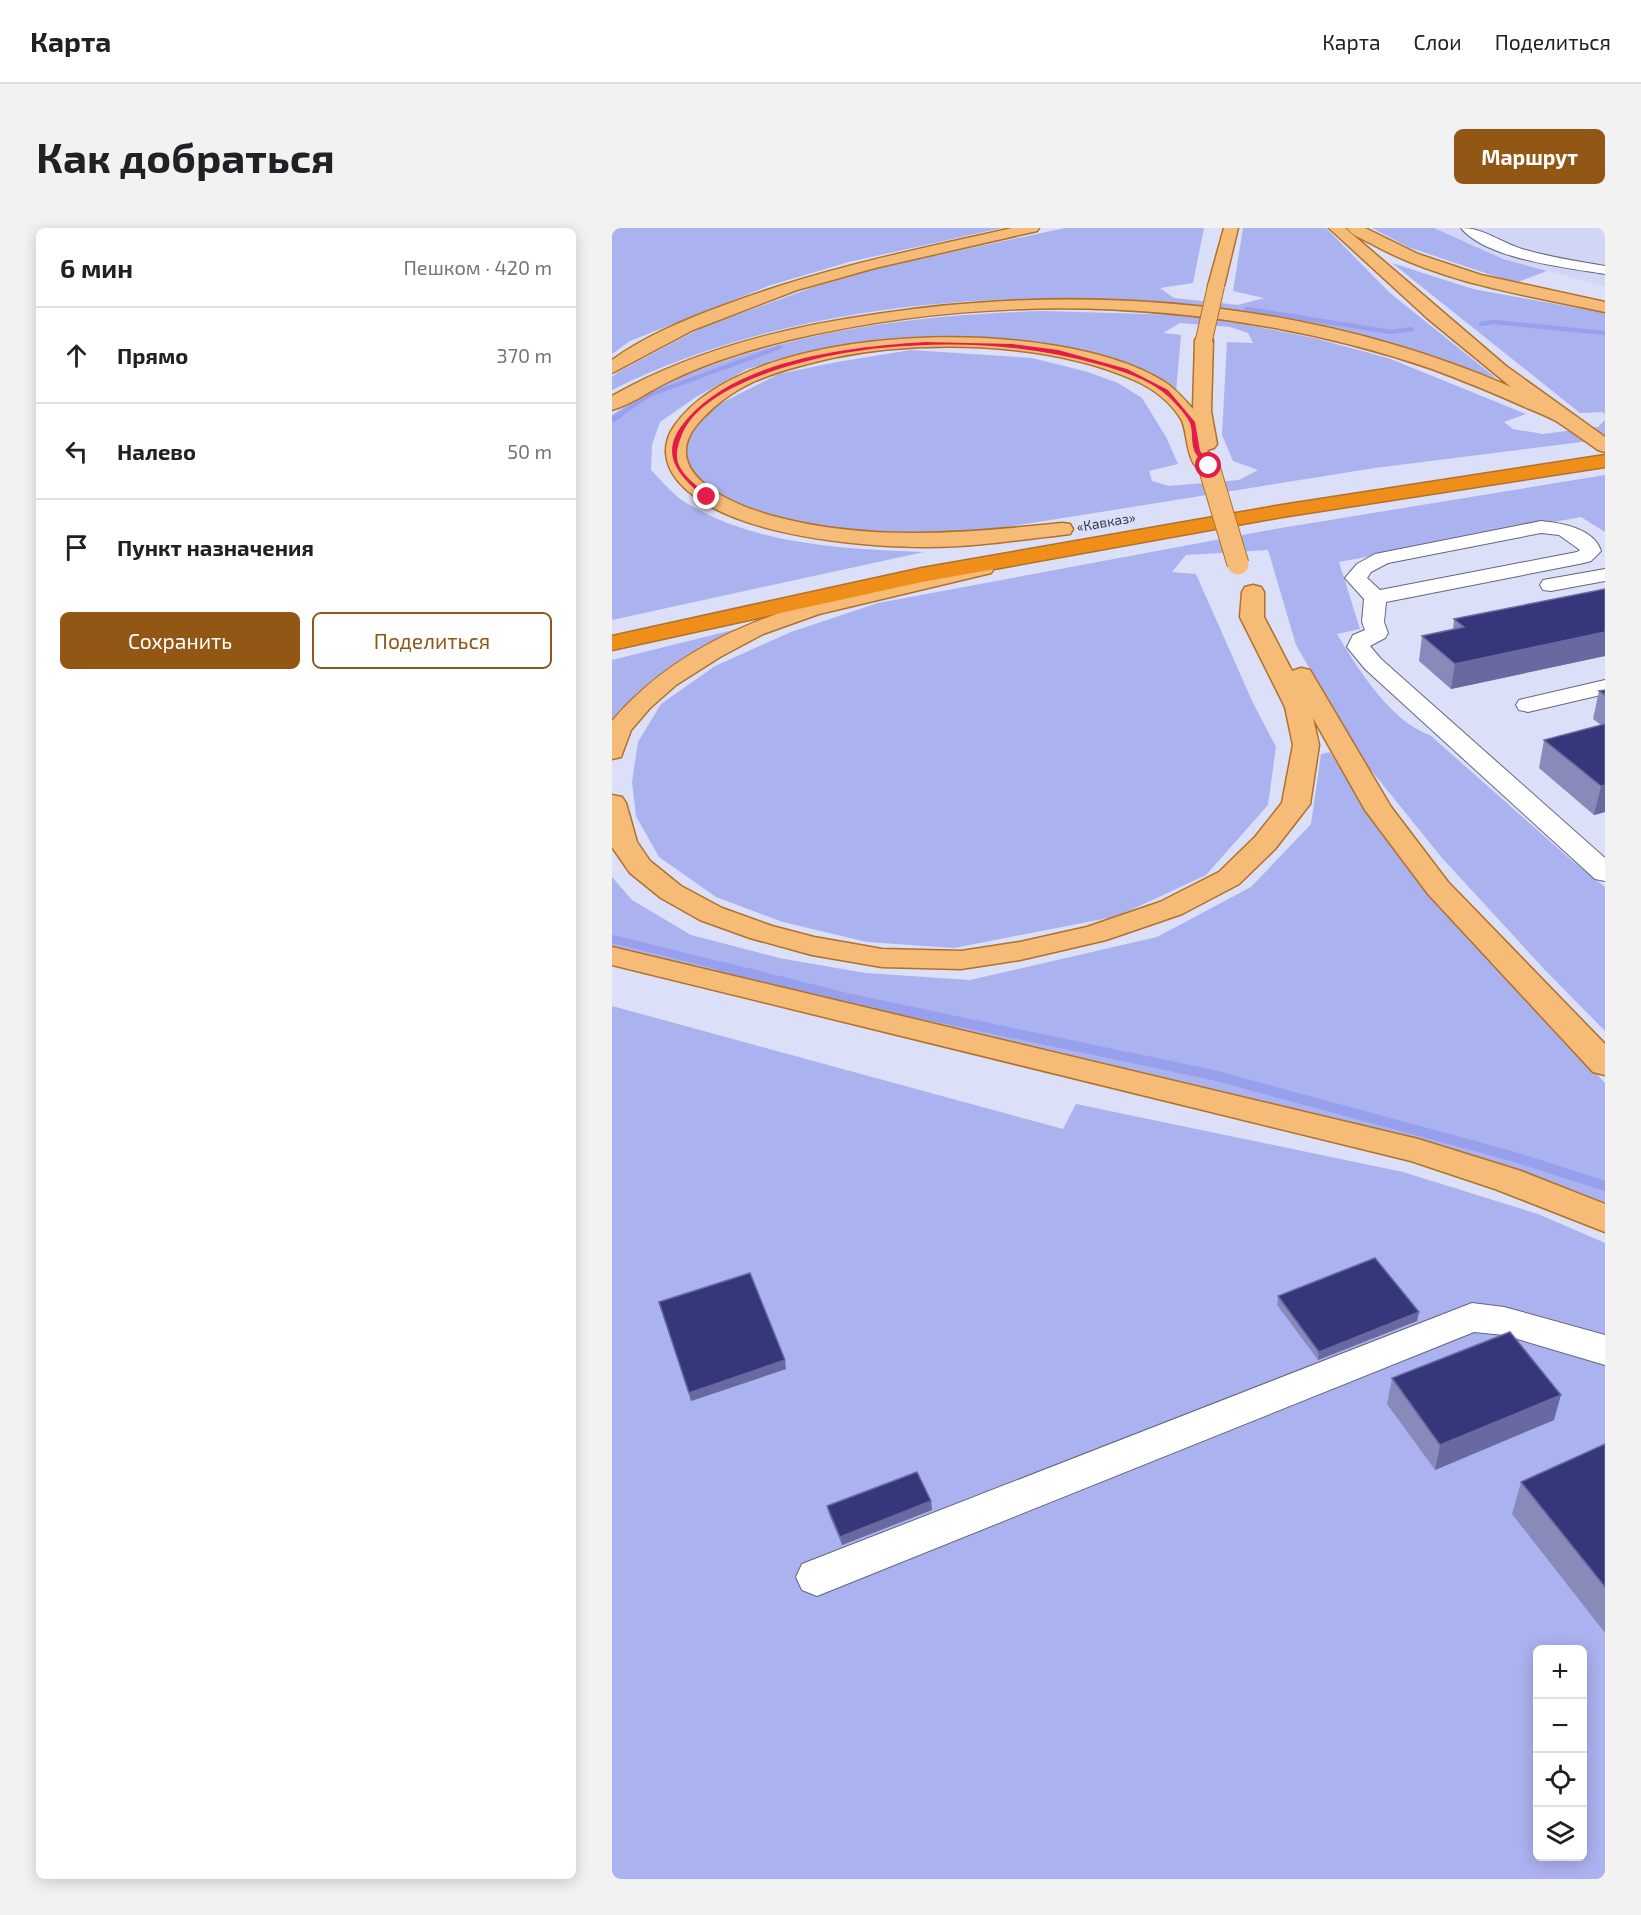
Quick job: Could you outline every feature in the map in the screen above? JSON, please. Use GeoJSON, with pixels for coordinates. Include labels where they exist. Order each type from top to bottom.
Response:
{"type":"FeatureCollection","features":[{"type":"Feature","properties":{"kind":"highway","name":"«Кавказ»"},"geometry":{"type":"LineString","coordinates":[[612,625],[1062,529],[1263,494],[1605,447]]}},
{"type":"Feature","properties":{"kind":"highway","name":"«Кавказ»"},"geometry":{"type":"LineString","coordinates":[[1011,560],[1282,511],[1605,461]]}},
{"type":"Feature","properties":{"kind":"highway"},"geometry":{"type":"LineString","coordinates":[[612,644],[922,575],[1011,560]]}},
{"type":"Feature","properties":{"kind":"main road"},"geometry":{"type":"LineString","coordinates":[[612,368],[651,344],[739,304],[852,269],[1032,228]]}},
{"type":"Feature","properties":{"kind":"main road"},"geometry":{"type":"LineString","coordinates":[[1231,228],[1204,340],[1202,411],[1209,466],[1238,564],[1385,818],[1438,888],[1605,1064]]}},
{"type":"Feature","properties":{"kind":"main road"},"geometry":{"type":"LineString","coordinates":[[1336,228],[1421,305],[1557,414],[1605,447]]}},
{"type":"Feature","properties":{"kind":"main road"},"geometry":{"type":"LineString","coordinates":[[1354,228],[1401,253],[1467,275],[1605,307]]}},
{"type":"Feature","properties":{"kind":"main road"},"geometry":{"type":"LineString","coordinates":[[612,404],[682,368],[746,346],[813,329],[880,317],[947,309],[1075,304],[1174,309],[1243,317],[1313,330],[1422,360],[1472,377],[1557,414]]}},
{"type":"Feature","properties":{"kind":"main road"},"geometry":{"type":"LineString","coordinates":[[1062,529],[925,540],[840,534],[788,527],[746,516],[707,497],[686,479],[675,463],[675,445],[683,427],[698,410],[719,393],[743,380],[784,364],[879,346],[976,343],[1058,351],[1099,362],[1149,381],[1166,391],[1192,422],[1197,451],[1209,466]]}},
{"type":"Feature","properties":{"kind":"main road"},"geometry":{"type":"LineString","coordinates":[[612,751],[619,729],[641,703],[667,680],[711,652],[755,629],[811,609],[1011,560]]}},
{"type":"Feature","properties":{"kind":"main road"},"geometry":{"type":"LineString","coordinates":[[612,803],[623,842],[640,867],[671,892],[711,914],[761,933],[812,946],[882,958],[961,960],[1020,951],[1095,934],[1171,908],[1229,878],[1264,843],[1296,804],[1305,745],[1302,726],[1298,707],[1252,617],[1253,592]]}},
{"type":"Feature","properties":{"kind":"main road"},"geometry":{"type":"LineString","coordinates":[[612,956],[1418,1151],[1508,1180],[1605,1219]]}},
{"type":"Feature","properties":{"kind":"lane"},"geometry":{"type":"LineString","coordinates":[[1468,228],[1492,243],[1526,254],[1605,270]]}},
{"type":"Feature","properties":{"kind":"lane"},"geometry":{"type":"LineString","coordinates":[[1375,598],[1584,557],[1591,551],[1590,547],[1565,530],[1541,527],[1382,558],[1364,568],[1356,578],[1375,598],[1373,622],[1377,633],[1361,640],[1358,646],[1373,664],[1595,852],[1605,873]]}},
{"type":"Feature","properties":{"kind":"lane"},"geometry":{"type":"LineString","coordinates":[[1529,590],[1605,575]]}},
{"type":"Feature","properties":{"kind":"lane"},"geometry":{"type":"LineString","coordinates":[[1528,705],[1605,687]]}},
{"type":"Feature","properties":{"kind":"lane"},"geometry":{"type":"LineString","coordinates":[[817,1577],[1472,1317],[1504,1321],[1605,1350]]}},
{"type":"Feature","properties":{"kind":"shaded area"},"geometry":{"type":"Polygon","coordinates":[[[612,228],[1002,228],[849,262],[771,285],[630,341],[612,354],[612,228]]]}},
{"type":"Feature","properties":{"kind":"shaded area"},"geometry":{"type":"Polygon","coordinates":[[[1065,228],[1204,228],[1193,283],[1160,288],[1174,298],[1238,305],[1264,298],[1233,291],[1243,228],[1326,228],[1390,293],[1496,378],[1386,343],[1258,314],[1179,304],[1097,299],[1013,299],[929,305],[845,316],[763,334],[685,358],[612,390],[612,377],[618,372],[703,327],[814,287],[882,267],[1065,228]]]}},
{"type":"Feature","properties":{"kind":"shaded area"},"geometry":{"type":"Polygon","coordinates":[[[1372,228],[1434,228],[1503,259],[1547,271],[1515,283],[1408,247],[1372,228]]]}},
{"type":"Feature","properties":{"kind":"shaded area"},"geometry":{"type":"Polygon","coordinates":[[[1434,228],[1605,228],[1605,286],[1503,259],[1434,228]]]}},
{"type":"Feature","properties":{"kind":"shaded area"},"geometry":{"type":"Polygon","coordinates":[[[1392,263],[1473,289],[1605,313],[1605,414],[1602,412],[1580,413],[1392,263]]]}},
{"type":"Feature","properties":{"kind":"shaded area"},"geometry":{"type":"Polygon","coordinates":[[[1043,311],[1181,315],[1233,322],[1314,338],[1388,358],[1526,414],[1504,422],[1513,429],[1543,434],[1598,427],[1605,420],[1605,439],[1375,468],[976,532],[904,535],[816,529],[756,515],[709,492],[684,465],[689,436],[710,409],[779,374],[911,350],[1032,358],[1088,372],[1118,383],[1142,398],[1166,437],[1178,464],[1149,471],[1152,481],[1169,486],[1239,480],[1258,470],[1233,461],[1222,435],[1227,342],[1253,343],[1248,333],[1230,327],[1180,323],[1163,333],[1181,335],[1176,392],[1153,374],[1104,359],[957,339],[898,339],[810,353],[747,369],[696,397],[660,422],[652,445],[651,470],[680,499],[737,526],[798,542],[861,549],[924,552],[612,620],[612,415],[649,391],[702,369],[797,340],[894,322],[1043,311]]]}},
{"type":"Feature","properties":{"kind":"shaded area"},"geometry":{"type":"Polygon","coordinates":[[[1605,475],[1605,532],[1581,517],[1339,562],[1360,629],[1337,634],[1365,678],[1389,707],[1416,729],[1430,735],[1570,859],[1605,887],[1605,1031],[1545,970],[1442,858],[1362,759],[1296,645],[1268,550],[1186,555],[1172,572],[1196,574],[1253,703],[1276,747],[1268,805],[1206,875],[1118,916],[954,948],[867,942],[783,922],[716,897],[659,857],[636,816],[632,782],[638,742],[661,704],[715,666],[791,632],[878,603],[1275,529],[1605,475]]]}},
{"type":"Feature","properties":{"kind":"shaded area"},"geometry":{"type":"Polygon","coordinates":[[[745,627],[695,652],[642,691],[612,720],[612,660],[745,627]]]}},
{"type":"Feature","properties":{"kind":"shaded area"},"geometry":{"type":"Polygon","coordinates":[[[1330,752],[1377,828],[1605,1083],[1605,1207],[612,949],[612,877],[632,900],[691,935],[779,958],[865,973],[970,980],[1157,937],[1251,887],[1311,824],[1321,754],[1330,752]]]}},
{"type":"Feature","properties":{"kind":"shaded area"},"geometry":{"type":"Polygon","coordinates":[[[612,1006],[1063,1129],[1076,1104],[1403,1172],[1538,1214],[1605,1243],[1605,1879],[612,1879],[612,1006]]]}},
{"type":"Feature","properties":{"kind":"building"},"geometry":{"type":"Polygon","coordinates":[[[1605,589],[1605,632],[1455,664],[1422,636],[1464,627],[1454,619],[1605,589]]]}},
{"type":"Feature","properties":{"kind":"building"},"geometry":{"type":"Polygon","coordinates":[[[1605,724],[1605,785],[1601,786],[1544,740],[1605,724]]]}},
{"type":"Feature","properties":{"kind":"building"},"geometry":{"type":"Polygon","coordinates":[[[1375,1258],[1419,1312],[1319,1352],[1278,1296],[1375,1258]]]}},
{"type":"Feature","properties":{"kind":"building"},"geometry":{"type":"Polygon","coordinates":[[[750,1273],[785,1360],[689,1393],[659,1302],[750,1273]]]}},
{"type":"Feature","properties":{"kind":"building"},"geometry":{"type":"Polygon","coordinates":[[[1510,1332],[1561,1395],[1440,1445],[1392,1378],[1510,1332]]]}},
{"type":"Feature","properties":{"kind":"building"},"geometry":{"type":"Polygon","coordinates":[[[1605,1444],[1605,1587],[1521,1482],[1605,1444]]]}},
{"type":"Feature","properties":{"kind":"building"},"geometry":{"type":"Polygon","coordinates":[[[917,1472],[931,1501],[840,1537],[827,1506],[917,1472]]]}},
{"type":"Feature","properties":{"kind":"waterway"},"geometry":{"type":"LineString","coordinates":[[1246,309],[1391,332],[1412,329]]}},
{"type":"Feature","properties":{"kind":"waterway"},"geometry":{"type":"LineString","coordinates":[[1481,324],[1494,322],[1605,333]]}},
{"type":"Feature","properties":{"kind":"waterway"},"geometry":{"type":"LineString","coordinates":[[618,416],[649,395],[780,347]]}},
{"type":"Feature","properties":{"kind":"waterway"},"geometry":{"type":"LineString","coordinates":[[612,420],[620,415]]}},
{"type":"Feature","properties":{"kind":"waterway"},"geometry":{"type":"LineString","coordinates":[[612,939],[725,967]]}},
{"type":"Feature","properties":{"kind":"waterway"},"geometry":{"type":"LineString","coordinates":[[719,966],[851,999],[1213,1075],[1508,1155],[1605,1186]]}},
{"type":"Feature","properties":{"kind":"route"},"geometry":{"type":"LineString","coordinates":[[707,497],[686,479],[675,463],[675,445],[683,427],[698,410],[719,393],[743,380],[784,364],[879,346],[976,343],[1012,345],[1058,351],[1125,370],[1166,391],[1192,422],[1197,451],[1209,466]]}}]}
